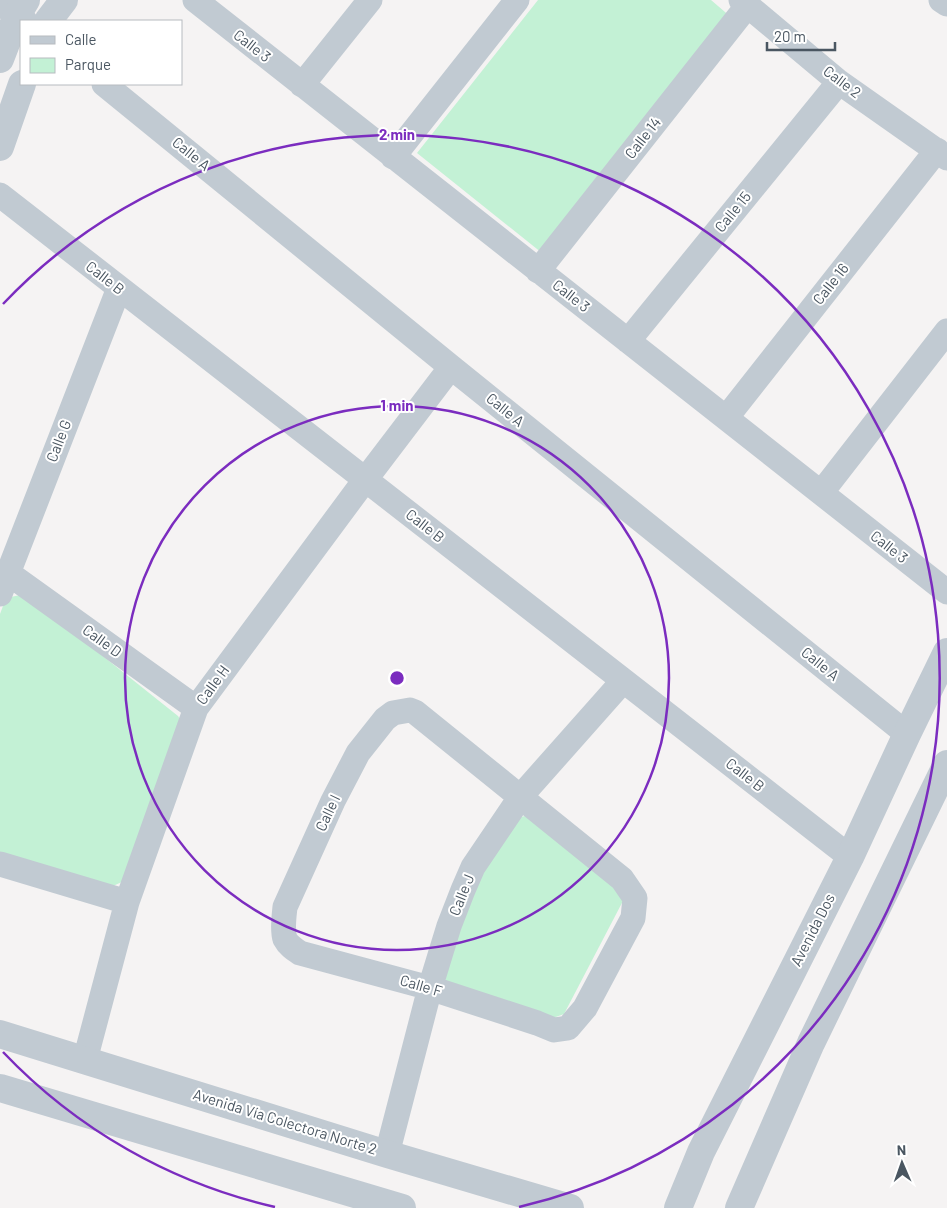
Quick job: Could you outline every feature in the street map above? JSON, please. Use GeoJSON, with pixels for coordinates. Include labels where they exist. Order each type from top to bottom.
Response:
{"type":"FeatureCollection","features":[{"type":"Feature","properties":{"kind":"street"},"geometry":{"type":"LineString","coordinates":[[49,20],[64,0]]}},
{"type":"Feature","properties":{"kind":"street"},"geometry":{"type":"LineString","coordinates":[[302,85],[370,0]]}},
{"type":"Feature","properties":{"kind":"street"},"geometry":{"type":"LineString","coordinates":[[393,157],[517,0]]}},
{"type":"Feature","properties":{"kind":"street"},"geometry":{"type":"LineString","coordinates":[[941,0],[947,4]]}},
{"type":"Feature","properties":{"kind":"street","name":"Calle 2"},"geometry":{"type":"LineString","coordinates":[[744,3],[839,82],[942,154]]}},
{"type":"Feature","properties":{"kind":"street","name":"Calle 14"},"geometry":{"type":"LineString","coordinates":[[538,271],[744,3]]}},
{"type":"Feature","properties":{"kind":"street","name":"Calle 3"},"geometry":{"type":"LineString","coordinates":[[209,4],[302,85],[947,592]]}},
{"type":"Feature","properties":{"kind":"street"},"geometry":{"type":"LineString","coordinates":[[0,59],[17,10]]}},
{"type":"Feature","properties":{"kind":"street","name":"Calle 15"},"geometry":{"type":"LineString","coordinates":[[628,341],[839,82]]}},
{"type":"Feature","properties":{"kind":"street"},"geometry":{"type":"LineString","coordinates":[[0,147],[22,85]]}},
{"type":"Feature","properties":{"kind":"street","name":"Calle A"},"geometry":{"type":"LineString","coordinates":[[105,85],[451,367],[907,734]]}},
{"type":"Feature","properties":{"kind":"street","name":"Calle 16"},"geometry":{"type":"LineString","coordinates":[[726,418],[942,154]]}},
{"type":"Feature","properties":{"kind":"street","name":"Calle B"},"geometry":{"type":"LineString","coordinates":[[0,196],[850,857]]}},
{"type":"Feature","properties":{"kind":"street","name":"Calle G"},"geometry":{"type":"LineString","coordinates":[[4,584],[119,288]]}},
{"type":"Feature","properties":{"kind":"street"},"geometry":{"type":"LineString","coordinates":[[821,493],[947,331]]}},
{"type":"Feature","properties":{"kind":"street","name":"Calle H"},"geometry":{"type":"LineString","coordinates":[[85,1060],[127,902],[196,708],[451,367]]}},
{"type":"Feature","properties":{"kind":"street","name":"Calle D"},"geometry":{"type":"LineString","coordinates":[[4,584],[196,708]]}},
{"type":"Feature","properties":{"kind":"street","name":"Avenida Dos"},"geometry":{"type":"LineString","coordinates":[[678,1208],[702,1152],[850,857],[947,652]]}},
{"type":"Feature","properties":{"kind":"street","name":"Calle J"},"geometry":{"type":"LineString","coordinates":[[387,1154],[430,988],[450,926],[473,867],[521,796],[623,681]]}},
{"type":"Feature","properties":{"kind":"street","name":"Calle I"},"geometry":{"type":"LineString","coordinates":[[284,931],[285,906],[333,801],[358,753],[385,719],[393,713],[410,710],[415,712],[521,796]]}},
{"type":"Feature","properties":{"kind":"street"},"geometry":{"type":"LineString","coordinates":[[739,1208],[811,1043],[947,764]]}},
{"type":"Feature","properties":{"kind":"street","name":"Calle F"},"geometry":{"type":"LineString","coordinates":[[284,931],[285,939],[291,947],[300,953],[430,988],[554,1030],[568,1028],[585,1008],[633,918],[635,898],[622,879],[521,796]]}},
{"type":"Feature","properties":{"kind":"street"},"geometry":{"type":"LineString","coordinates":[[0,864],[127,902]]}},
{"type":"Feature","properties":{"kind":"street","name":"Avenida Vía Colectora Norte 2"},"geometry":{"type":"LineString","coordinates":[[0,1034],[387,1154],[570,1208]]}},
{"type":"Feature","properties":{"kind":"street"},"geometry":{"type":"LineString","coordinates":[[0,1088],[402,1208]]}},
{"type":"Feature","properties":{"kind":"green space"},"geometry":{"type":"Polygon","coordinates":[[[538,0],[711,0],[732,18],[547,257],[417,153],[538,0]]]}},
{"type":"Feature","properties":{"kind":"green space"},"geometry":{"type":"Polygon","coordinates":[[[25,594],[178,716],[182,722],[124,881],[113,886],[0,852],[0,614],[6,598],[25,594]]]}},
{"type":"Feature","properties":{"kind":"green space"},"geometry":{"type":"Polygon","coordinates":[[[530,815],[623,888],[624,899],[564,1014],[553,1018],[446,983],[444,974],[469,897],[516,818],[530,815]]]}}]}
